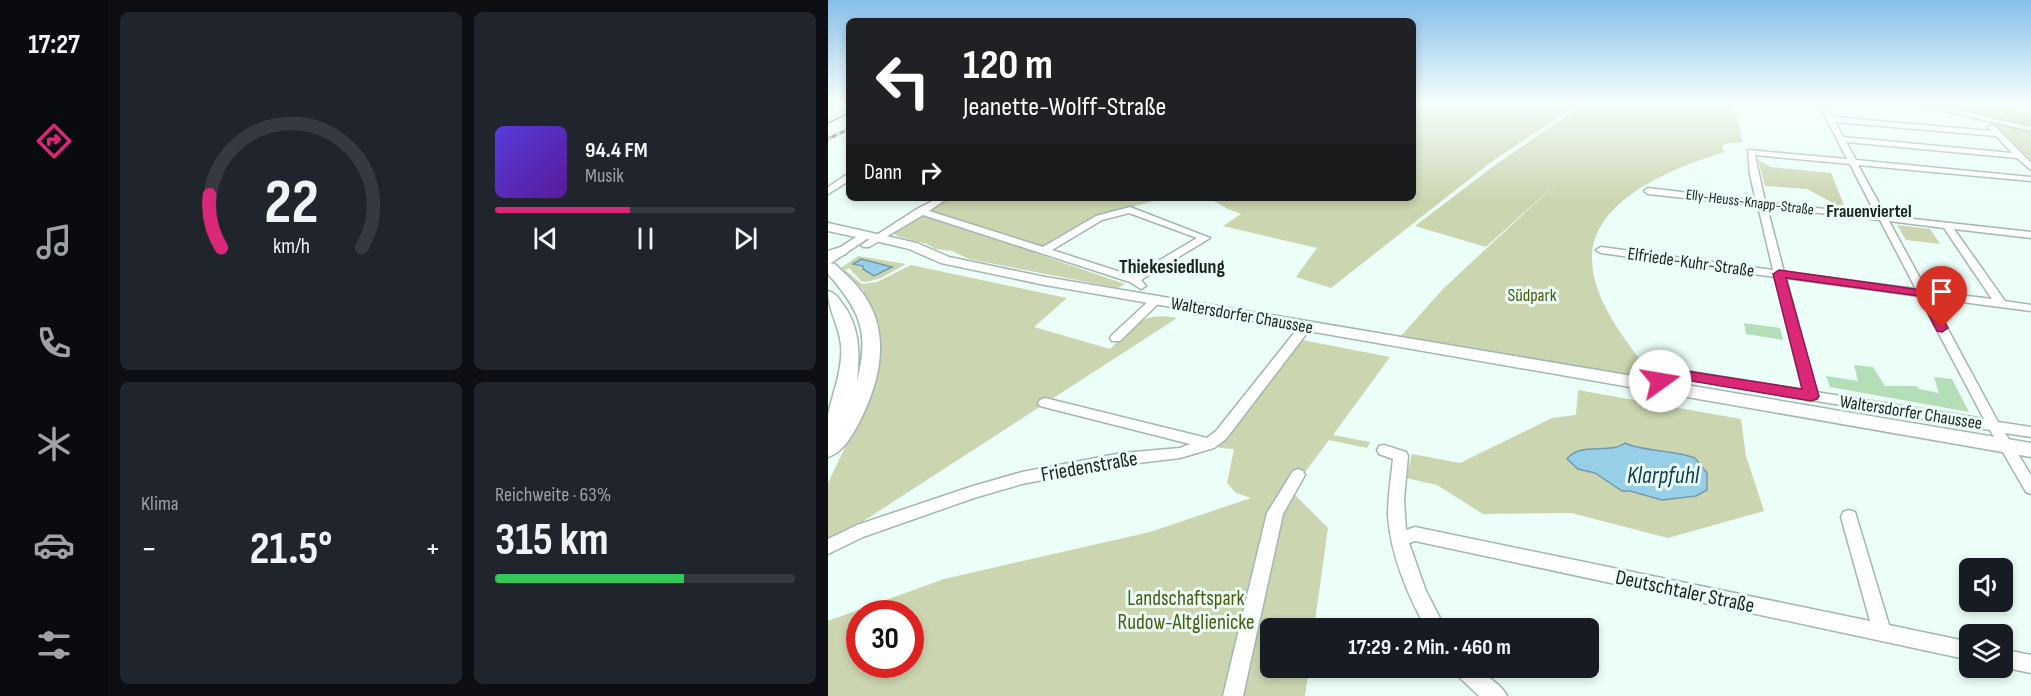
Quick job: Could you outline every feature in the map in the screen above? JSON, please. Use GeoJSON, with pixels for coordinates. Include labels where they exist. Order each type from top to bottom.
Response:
{"type":"FeatureCollection","features":[{"type":"Feature","properties":{"kind":"highway"},"geometry":{"type":"LineString","coordinates":[[828,449],[842,436],[867,386],[873,361],[873,346],[860,301],[832,266]]}},
{"type":"Feature","properties":{"kind":"highway"},"geometry":{"type":"LineString","coordinates":[[828,441],[839,414],[851,358],[849,330],[830,298]]}},
{"type":"Feature","properties":{"kind":"main road","name":"Waltersdorfer Chaussee"},"geometry":{"type":"LineString","coordinates":[[828,228],[866,240]]}},
{"type":"Feature","properties":{"kind":"main road","name":"Waltersdorfer Chaussee"},"geometry":{"type":"LineString","coordinates":[[828,236],[913,246],[945,260],[1152,303],[2017,455],[2031,450]]}},
{"type":"Feature","properties":{"kind":"main road"},"geometry":{"type":"LineString","coordinates":[[832,266],[866,240]]}},
{"type":"Feature","properties":{"kind":"main road"},"geometry":{"type":"LineString","coordinates":[[832,266],[866,240]]}},
{"type":"Feature","properties":{"kind":"street"},"geometry":{"type":"LineString","coordinates":[[1999,136],[2031,168]]}},
{"type":"Feature","properties":{"kind":"street"},"geometry":{"type":"LineString","coordinates":[[1840,139],[2019,156]]}},
{"type":"Feature","properties":{"kind":"street"},"geometry":{"type":"LineString","coordinates":[[1840,139],[1994,426],[2017,455],[2031,488]]}},
{"type":"Feature","properties":{"kind":"street"},"geometry":{"type":"LineString","coordinates":[[1811,396],[1750,152],[2031,179]]}},
{"type":"Feature","properties":{"kind":"street"},"geometry":{"type":"LineString","coordinates":[[828,191],[846,179]]}},
{"type":"Feature","properties":{"kind":"street","name":"Elly-Heuss-Knapp-Straße"},"geometry":{"type":"LineString","coordinates":[[1648,190],[2031,234]]}},
{"type":"Feature","properties":{"kind":"street"},"geometry":{"type":"LineString","coordinates":[[866,240],[923,201]]}},
{"type":"Feature","properties":{"kind":"street"},"geometry":{"type":"LineString","coordinates":[[866,240],[938,201]]}},
{"type":"Feature","properties":{"kind":"street"},"geometry":{"type":"LineString","coordinates":[[920,211],[1137,283],[1205,238],[1130,210],[1099,218],[1044,251]]}},
{"type":"Feature","properties":{"kind":"street"},"geometry":{"type":"LineString","coordinates":[[1947,225],[2001,304]]}},
{"type":"Feature","properties":{"kind":"street","name":"Elfriede-Kuhr-Straße"},"geometry":{"type":"LineString","coordinates":[[1601,250],[2031,308]]}},
{"type":"Feature","properties":{"kind":"street"},"geometry":{"type":"LineString","coordinates":[[1116,338],[1152,303]]}},
{"type":"Feature","properties":{"kind":"street","name":"Friedenstraße"},"geometry":{"type":"LineString","coordinates":[[828,547],[857,532],[973,492],[1022,478],[1122,459],[1180,453],[1209,444],[1221,435],[1303,329]]}},
{"type":"Feature","properties":{"kind":"street","name":"Waltersdorfer Chaussee"},"geometry":{"type":"LineString","coordinates":[[1660,391],[1662,374],[1667,372],[2031,432]]}},
{"type":"Feature","properties":{"kind":"street"},"geometry":{"type":"LineString","coordinates":[[1046,403],[1209,444]]}},
{"type":"Feature","properties":{"kind":"street"},"geometry":{"type":"LineString","coordinates":[[1384,450],[1401,456],[1396,495],[1397,525],[1400,539],[1430,618]]}},
{"type":"Feature","properties":{"kind":"street"},"geometry":{"type":"LineString","coordinates":[[1233,696],[1275,513],[1298,475]]}},
{"type":"Feature","properties":{"kind":"street"},"geometry":{"type":"LineString","coordinates":[[1849,517],[1882,632]]}},
{"type":"Feature","properties":{"kind":"street","name":"Deutschtaler Straße"},"geometry":{"type":"LineString","coordinates":[[1400,539],[1415,534],[1959,649]]}},
{"type":"Feature","properties":{"kind":"street"},"geometry":{"type":"LineString","coordinates":[[2013,660],[2031,664]]}},
{"type":"Feature","properties":{"kind":"street"},"geometry":{"type":"LineString","coordinates":[[1474,678],[1497,696]]}},
{"type":"Feature","properties":{"kind":"green space"},"geometry":{"type":"Polygon","coordinates":[[[1416,136],[1530,136],[1490,163],[1331,288],[1296,277],[1317,248],[1223,226],[1241,214],[1214,201],[1416,201],[1416,136]]]}},
{"type":"Feature","properties":{"kind":"green space","name":"Südpark"},"geometry":{"type":"Polygon","coordinates":[[[1536,136],[1742,136],[1743,142],[1724,144],[1722,149],[1725,152],[1685,166],[1641,188],[1622,202],[1607,218],[1596,236],[1592,257],[1597,288],[1611,318],[1649,371],[1647,382],[1400,337],[1443,289],[1561,179],[1486,247],[1415,226],[1536,136]]]}},
{"type":"Feature","properties":{"kind":"green space"},"geometry":{"type":"Polygon","coordinates":[[[2007,136],[2031,136],[2031,160],[2007,136]]]}},
{"type":"Feature","properties":{"kind":"green space"},"geometry":{"type":"Polygon","coordinates":[[[1758,160],[1771,167],[1831,173],[1846,210],[1807,189],[1765,186],[1758,160]]]}},
{"type":"Feature","properties":{"kind":"green space"},"geometry":{"type":"Polygon","coordinates":[[[944,201],[1153,201],[1103,215],[1035,253],[1125,284],[1118,288],[969,259],[952,251],[935,249],[927,244],[897,236],[892,232],[944,201]]]}},
{"type":"Feature","properties":{"kind":"green space"},"geometry":{"type":"Polygon","coordinates":[[[1897,225],[1930,229],[1940,244],[1906,240],[1897,225]]]}},
{"type":"Feature","properties":{"kind":"green space"},"geometry":{"type":"Polygon","coordinates":[[[858,256],[906,264],[881,278],[866,282],[861,281],[849,268],[845,270],[862,284],[877,282],[911,265],[1067,298],[1034,327],[1110,349],[1139,322],[1154,317],[1177,318],[828,544],[828,483],[870,395],[880,362],[879,324],[861,293],[864,291],[841,268],[858,256]]]}},
{"type":"Feature","properties":{"kind":"green space","name":"Landschaftspark Rudow-Altglienicke"},"geometry":{"type":"Polygon","coordinates":[[[1302,340],[1390,357],[1333,435],[1370,442],[1367,448],[1329,440],[1291,491],[1328,528],[1315,618],[1260,618],[1260,678],[1308,678],[1305,696],[828,696],[828,621],[846,614],[846,678],[924,678],[924,600],[886,600],[944,579],[1150,532],[1251,498],[1236,493],[1227,483],[1234,449],[1220,448],[1217,445],[1302,340]]]}},
{"type":"Feature","properties":{"kind":"green space"},"geometry":{"type":"Polygon","coordinates":[[[1578,390],[1741,419],[1746,456],[1764,511],[1668,538],[1571,513],[1483,514],[1437,485],[1406,478],[1412,454],[1460,463],[1552,418],[1576,415],[1578,390]]]}},
{"type":"Feature","properties":{"kind":"water"},"geometry":{"type":"Polygon","coordinates":[[[861,259],[892,267],[874,276],[863,269],[863,266],[853,264],[861,259]]]}},
{"type":"Feature","properties":{"kind":"water","name":"Klarpfuhl"},"geometry":{"type":"Polygon","coordinates":[[[1625,443],[1639,448],[1678,453],[1695,458],[1707,473],[1707,490],[1696,496],[1662,500],[1622,491],[1595,473],[1578,469],[1567,459],[1579,451],[1611,448],[1625,443]]]}},
{"type":"Feature","properties":{"kind":"building"},"geometry":{"type":"Polygon","coordinates":[[[1744,323],[1780,328],[1783,340],[1746,334],[1744,323]]]}},
{"type":"Feature","properties":{"kind":"building"},"geometry":{"type":"Polygon","coordinates":[[[1854,365],[1873,367],[1885,386],[1917,386],[1919,389],[1939,393],[1934,377],[1952,379],[1969,412],[1830,387],[1826,376],[1858,381],[1854,365]]]}},
{"type":"Feature","properties":{"kind":"railway"},"geometry":{"type":"LineString","coordinates":[[828,139],[833,136]]}},
{"type":"Feature","properties":{"kind":"district","name":"Frauenviertel"},"geometry":{"type":"Point","coordinates":[1869,211]}},
{"type":"Feature","properties":{"kind":"district","name":"Thiekesiedlung"},"geometry":{"type":"Point","coordinates":[1172,266]}},
{"type":"Feature","properties":{"kind":"route"},"geometry":{"type":"LineString","coordinates":[[1660,381],[1662,374],[1667,372],[1811,396],[1779,274],[1923,293],[1942,328]]}}]}
